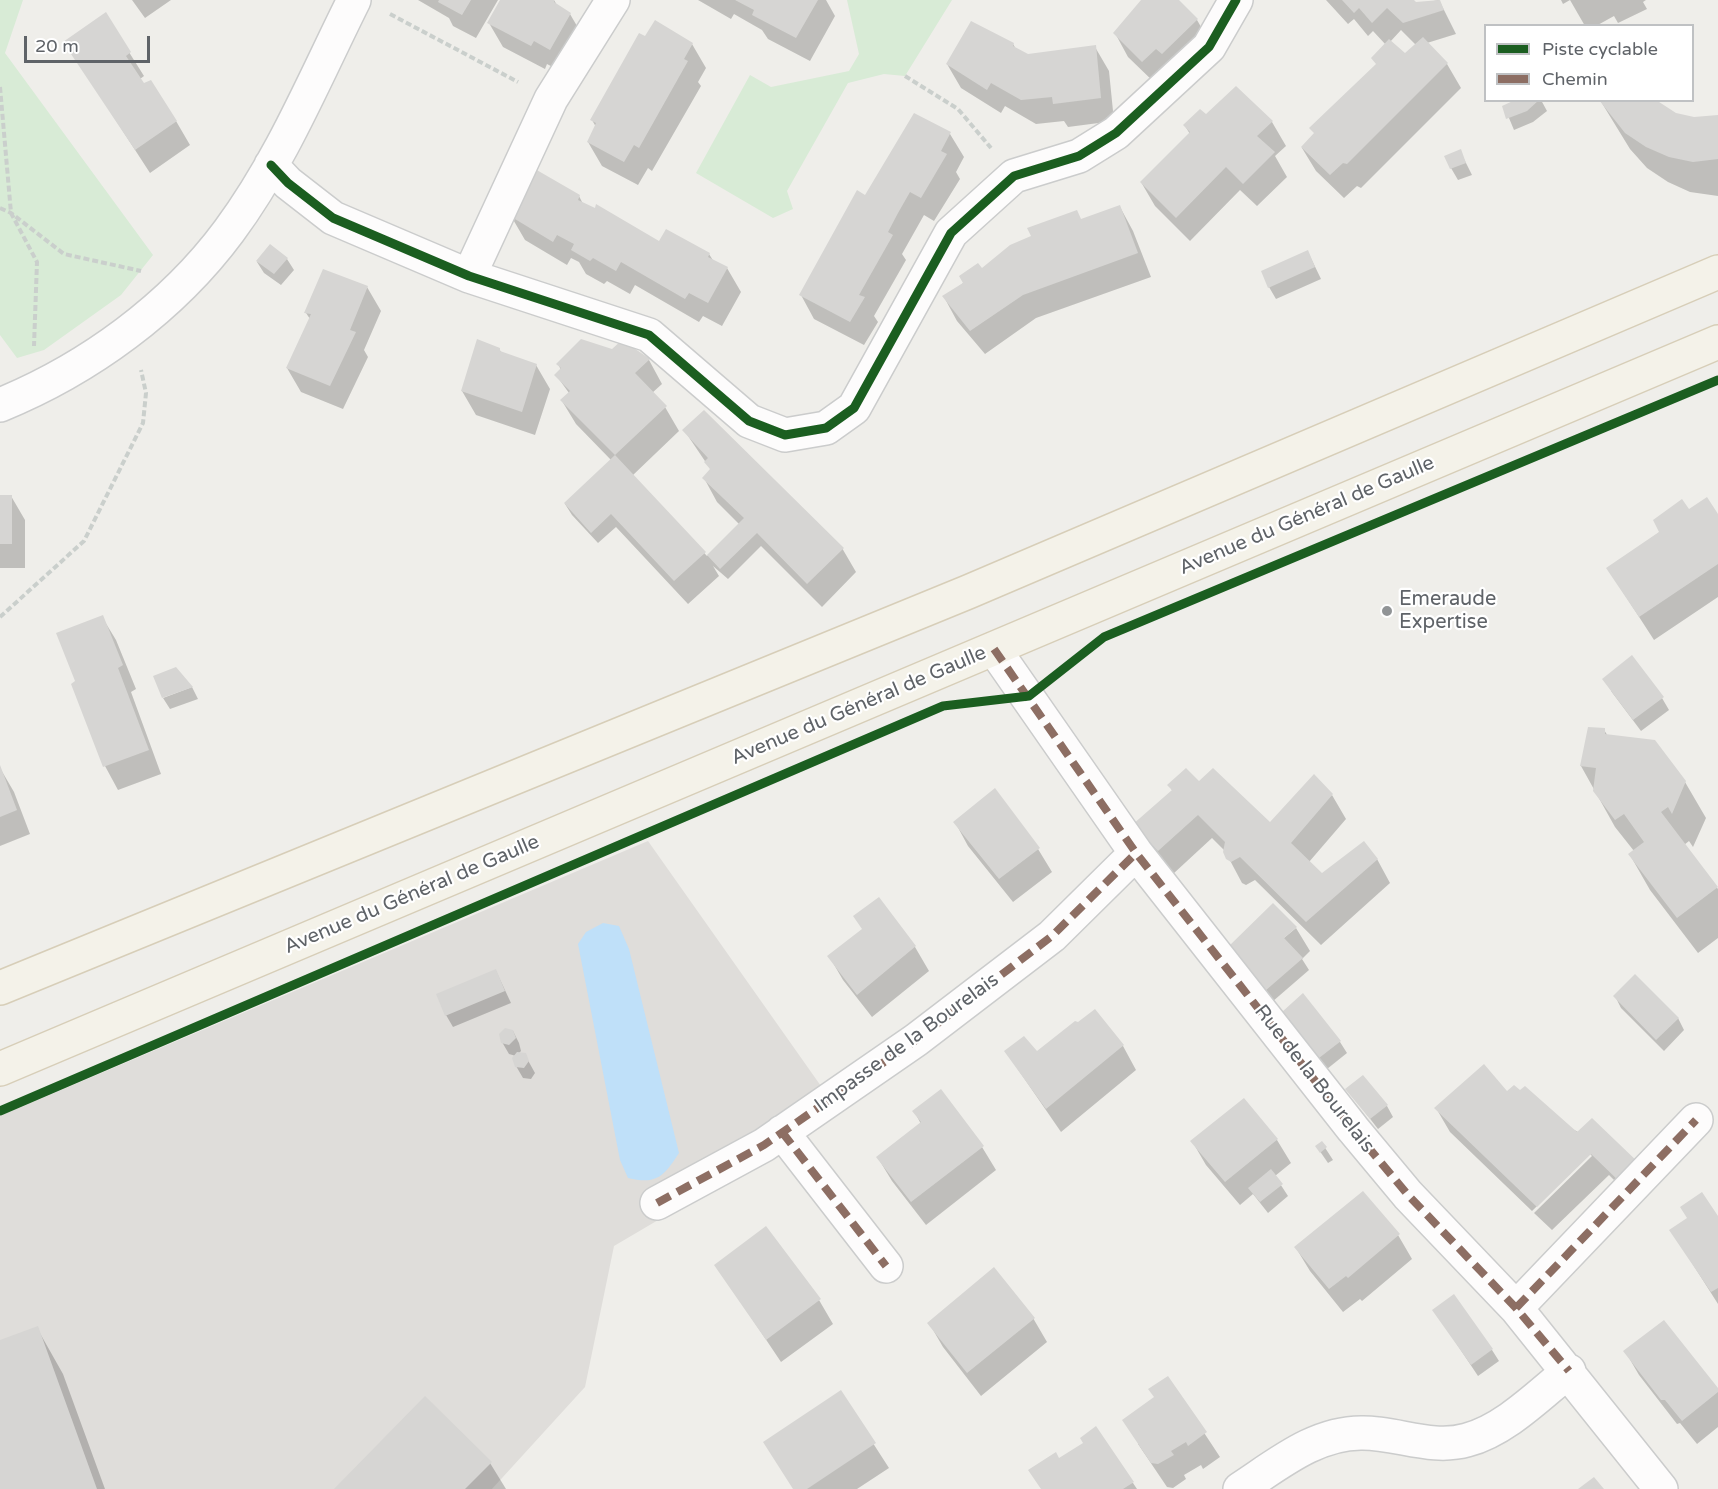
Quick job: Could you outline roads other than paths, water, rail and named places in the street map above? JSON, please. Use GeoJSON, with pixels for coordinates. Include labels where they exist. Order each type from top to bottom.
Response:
{"type":"FeatureCollection","features":[{"type":"Feature","properties":{"kind":"main road"},"geometry":{"type":"LineString","coordinates":[[0,988],[968,592],[1718,272]]}},
{"type":"Feature","properties":{"kind":"main road","name":"Avenue du Général de Gaulle"},"geometry":{"type":"LineString","coordinates":[[0,1069],[1718,342]]}},
{"type":"Feature","properties":{"kind":"street"},"geometry":{"type":"LineString","coordinates":[[469,276],[551,99],[613,0]]}},
{"type":"Feature","properties":{"kind":"street"},"geometry":{"type":"LineString","coordinates":[[271,165],[288,183],[333,218],[469,276],[649,335],[749,421],[785,435],[826,428],[854,408],[951,233],[1014,176],[1079,156],[1116,133],[1209,47],[1236,0]]}},
{"type":"Feature","properties":{"kind":"street"},"geometry":{"type":"LineString","coordinates":[[0,405],[33,392],[123,336],[187,282],[229,231],[369,5]]}},
{"type":"Feature","properties":{"kind":"street","name":"Rue de la Bourelais"},"geometry":{"type":"LineString","coordinates":[[994,649],[1136,853],[1408,1195],[1516,1308],[1569,1371],[1661,1489]]}},
{"type":"Feature","properties":{"kind":"street","name":"Impasse de la Bourelais"},"geometry":{"type":"LineString","coordinates":[[657,1203],[782,1132],[916,1040],[1052,936],[1136,853]]}},
{"type":"Feature","properties":{"kind":"street"},"geometry":{"type":"LineString","coordinates":[[1516,1308],[1696,1120]]}},
{"type":"Feature","properties":{"kind":"street"},"geometry":{"type":"LineString","coordinates":[[782,1132],[886,1266]]}},
{"type":"Feature","properties":{"kind":"street"},"geometry":{"type":"LineString","coordinates":[[1240,1489],[1309,1445],[1338,1434],[1364,1433],[1438,1444],[1468,1440],[1498,1426],[1569,1371]]}},
{"type":"Feature","properties":{"kind":"water"},"geometry":{"type":"Polygon","coordinates":[[[603,923],[619,926],[629,949],[679,1153],[664,1173],[653,1179],[628,1178],[620,1160],[578,944],[586,932],[603,923]]]}},
{"type":"Feature","properties":{"kind":"place","name":"Emeraude Expertise"},"geometry":{"type":"Point","coordinates":[1387,611]}}]}
